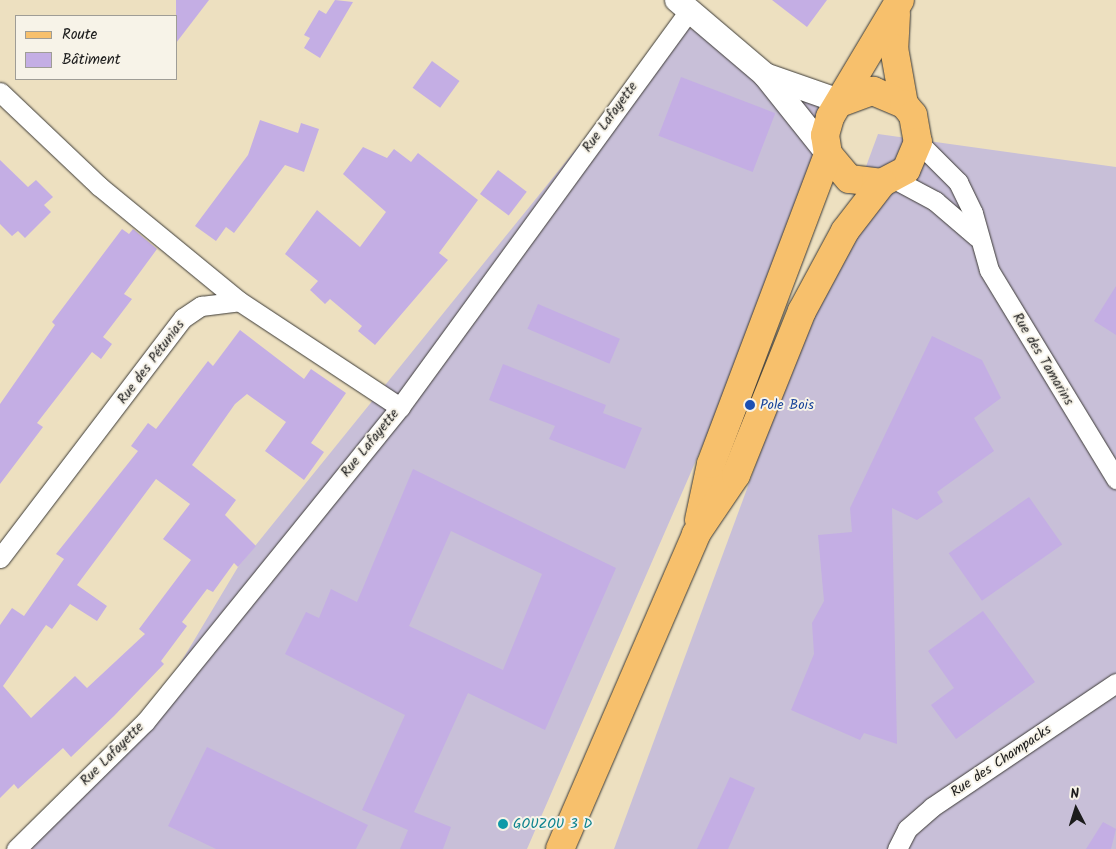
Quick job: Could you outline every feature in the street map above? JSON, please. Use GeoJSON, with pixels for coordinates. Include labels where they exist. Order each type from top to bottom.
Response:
{"type":"FeatureCollection","features":[{"type":"Feature","properties":{"kind":"main road"},"geometry":{"type":"LineString","coordinates":[[696,534],[711,464],[828,154],[825,136],[830,117],[842,102],[898,4]]}},
{"type":"Feature","properties":{"kind":"main road"},"geometry":{"type":"LineString","coordinates":[[560,849],[696,534],[736,475],[802,311],[845,231],[888,181],[914,157],[918,142],[913,115],[904,104],[894,48],[898,4]]}},
{"type":"Feature","properties":{"kind":"main road"},"geometry":{"type":"LineString","coordinates":[[842,102],[873,92],[904,104]]}},
{"type":"Feature","properties":{"kind":"main road"},"geometry":{"type":"LineString","coordinates":[[828,154],[849,179],[888,181]]}},
{"type":"Feature","properties":{"kind":"street"},"geometry":{"type":"LineString","coordinates":[[683,4],[765,75],[828,154]]}},
{"type":"Feature","properties":{"kind":"street","name":"Rue Lafayette"},"geometry":{"type":"LineString","coordinates":[[16,849],[145,722],[400,407],[683,4]]}},
{"type":"Feature","properties":{"kind":"street"},"geometry":{"type":"LineString","coordinates":[[765,75],[842,102]]}},
{"type":"Feature","properties":{"kind":"street"},"geometry":{"type":"LineString","coordinates":[[0,92],[99,186],[239,301],[400,407]]}},
{"type":"Feature","properties":{"kind":"street","name":"Rue des Tamarins"},"geometry":{"type":"LineString","coordinates":[[918,142],[958,182],[973,213],[977,236],[989,270],[1116,479]]}},
{"type":"Feature","properties":{"kind":"street"},"geometry":{"type":"LineString","coordinates":[[888,181],[935,201],[977,236]]}},
{"type":"Feature","properties":{"kind":"street","name":"Rue des Pétunias"},"geometry":{"type":"LineString","coordinates":[[0,558],[183,318],[217,301],[239,301]]}},
{"type":"Feature","properties":{"kind":"street","name":"Rue des Champacks"},"geometry":{"type":"LineString","coordinates":[[897,849],[907,829],[932,807],[1116,683]]}},
{"type":"Feature","properties":{"kind":"shaded area"},"geometry":{"type":"Polygon","coordinates":[[[678,23],[852,102],[527,849],[16,849],[145,722],[238,567],[678,23]]]}},
{"type":"Feature","properties":{"kind":"shaded area"},"geometry":{"type":"Polygon","coordinates":[[[878,134],[1116,167],[1116,849],[614,849],[878,134]]]}},
{"type":"Feature","properties":{"kind":"building"},"geometry":{"type":"Polygon","coordinates":[[[176,0],[209,0],[178,40],[178,15],[176,15],[176,0]]]}},
{"type":"Feature","properties":{"kind":"building"},"geometry":{"type":"Polygon","coordinates":[[[335,0],[353,2],[320,58],[304,48],[310,38],[304,35],[319,10],[326,14],[335,0]]]}},
{"type":"Feature","properties":{"kind":"building"},"geometry":{"type":"Polygon","coordinates":[[[772,0],[827,0],[807,27],[772,0]]]}},
{"type":"Feature","properties":{"kind":"building"},"geometry":{"type":"Polygon","coordinates":[[[432,61],[460,81],[440,108],[413,88],[432,61]]]}},
{"type":"Feature","properties":{"kind":"building"},"geometry":{"type":"Polygon","coordinates":[[[681,77],[775,113],[753,172],[658,136],[681,77]]]}},
{"type":"Feature","properties":{"kind":"building"},"geometry":{"type":"Polygon","coordinates":[[[260,120],[298,133],[301,123],[319,129],[304,172],[285,165],[234,233],[226,227],[216,241],[195,226],[248,155],[260,120]]]}},
{"type":"Feature","properties":{"kind":"building"},"geometry":{"type":"Polygon","coordinates":[[[363,147],[387,158],[394,149],[411,162],[418,153],[478,200],[439,253],[448,260],[375,345],[358,331],[362,326],[330,299],[325,304],[310,290],[318,281],[285,254],[317,210],[360,247],[386,212],[343,174],[363,147]]]}},
{"type":"Feature","properties":{"kind":"building"},"geometry":{"type":"Polygon","coordinates":[[[0,160],[28,187],[36,180],[53,197],[44,205],[51,212],[25,238],[18,231],[12,236],[0,224],[0,160]]]}},
{"type":"Feature","properties":{"kind":"building"},"geometry":{"type":"Polygon","coordinates":[[[498,170],[527,192],[509,216],[480,194],[498,170]]]}},
{"type":"Feature","properties":{"kind":"building"},"geometry":{"type":"Polygon","coordinates":[[[122,229],[129,234],[133,229],[157,249],[124,294],[132,299],[103,337],[112,344],[101,359],[92,352],[37,423],[43,427],[0,484],[0,404],[55,325],[52,322],[122,229]]]}},
{"type":"Feature","properties":{"kind":"building"},"geometry":{"type":"Polygon","coordinates":[[[1116,286],[1116,335],[1094,321],[1116,286]]]}},
{"type":"Feature","properties":{"kind":"building"},"geometry":{"type":"Polygon","coordinates":[[[538,304],[620,339],[609,364],[527,329],[538,304]]]}},
{"type":"Feature","properties":{"kind":"building"},"geometry":{"type":"Polygon","coordinates":[[[240,330],[304,379],[311,369],[346,393],[311,443],[324,452],[304,480],[265,451],[286,422],[247,394],[235,404],[192,465],[236,500],[225,515],[256,546],[238,567],[234,563],[213,592],[207,589],[182,622],[187,626],[161,661],[164,664],[114,716],[71,757],[63,748],[18,789],[14,784],[0,798],[0,625],[12,608],[24,616],[64,559],[56,554],[138,451],[131,446],[148,423],[156,429],[208,361],[213,366],[240,330]],[[156,479],[77,585],[107,606],[97,621],[70,604],[52,629],[46,625],[3,686],[31,718],[75,676],[87,688],[145,634],[139,629],[191,560],[163,539],[190,504],[156,479]]]}},
{"type":"Feature","properties":{"kind":"building"},"geometry":{"type":"Polygon","coordinates":[[[932,336],[982,360],[1001,398],[974,418],[994,451],[937,492],[943,502],[917,520],[892,508],[897,744],[864,733],[860,740],[791,710],[814,654],[812,623],[824,601],[818,535],[852,532],[850,508],[932,336]]]}},
{"type":"Feature","properties":{"kind":"building"},"geometry":{"type":"Polygon","coordinates":[[[503,364],[606,405],[603,413],[642,428],[625,469],[549,439],[555,426],[489,400],[503,364]]]}},
{"type":"Feature","properties":{"kind":"building"},"geometry":{"type":"Polygon","coordinates":[[[413,469],[616,568],[545,730],[468,693],[414,812],[451,827],[443,849],[400,849],[408,830],[362,810],[405,715],[285,654],[306,612],[319,618],[331,589],[357,602],[413,469]],[[451,531],[409,626],[503,670],[542,574],[451,531]]]}},
{"type":"Feature","properties":{"kind":"building"},"geometry":{"type":"Polygon","coordinates":[[[1029,497],[1062,545],[982,601],[949,553],[1029,497]]]}},
{"type":"Feature","properties":{"kind":"building"},"geometry":{"type":"Polygon","coordinates":[[[983,611],[1035,682],[956,739],[931,705],[954,688],[928,651],[983,611]]]}},
{"type":"Feature","properties":{"kind":"building"},"geometry":{"type":"Polygon","coordinates":[[[207,747],[368,825],[356,849],[216,849],[168,826],[207,747]]]}},
{"type":"Feature","properties":{"kind":"building"},"geometry":{"type":"Polygon","coordinates":[[[730,777],[755,788],[728,849],[697,849],[730,777]]]}},
{"type":"Feature","properties":{"kind":"building"},"geometry":{"type":"Polygon","coordinates":[[[1103,822],[1116,829],[1111,849],[1086,849],[1103,822]]]}},
{"type":"Feature","properties":{"kind":"place","name":"Pole Bois"},"geometry":{"type":"Point","coordinates":[750,405]}},
{"type":"Feature","properties":{"kind":"place","name":"GOUZOU 3 D"},"geometry":{"type":"Point","coordinates":[503,824]}}]}
